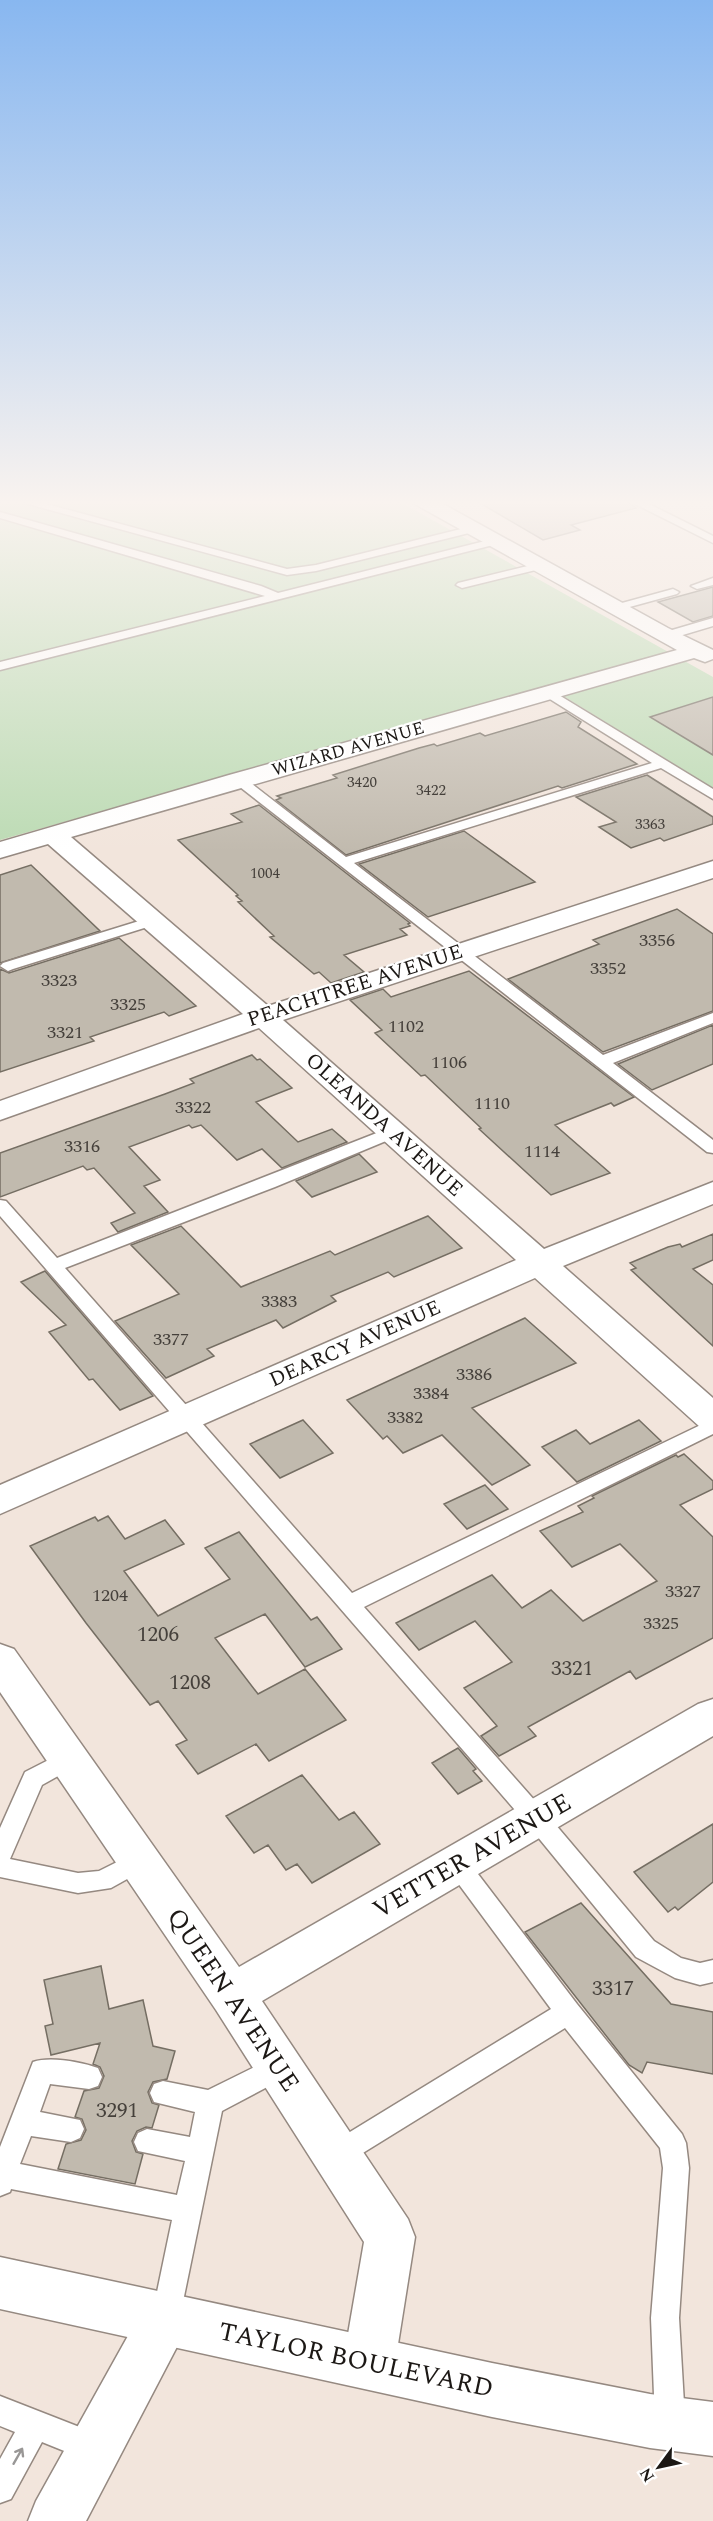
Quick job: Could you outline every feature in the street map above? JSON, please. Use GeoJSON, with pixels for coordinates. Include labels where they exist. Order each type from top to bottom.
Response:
{"type":"FeatureCollection","features":[{"type":"Feature","properties":{"kind":"street"},"geometry":{"type":"LineString","coordinates":[[629,617],[705,655]]}},
{"type":"Feature","properties":{"kind":"street","name":"WIZARD AVENUE"},"geometry":{"type":"LineString","coordinates":[[0,850],[238,780],[549,693],[705,655]]}},
{"type":"Feature","properties":{"kind":"street","name":"OLEANDA AVENUE"},"geometry":{"type":"LineString","coordinates":[[53,835],[263,1017],[713,1418]]}},
{"type":"Feature","properties":{"kind":"street","name":"PEACHTREE AVENUE"},"geometry":{"type":"LineString","coordinates":[[0,1111],[263,1017],[713,870]]}},
{"type":"Feature","properties":{"kind":"street","name":"DEARCY AVENUE"},"geometry":{"type":"LineString","coordinates":[[0,1500],[539,1263],[713,1192]]}},
{"type":"Feature","properties":{"kind":"street","name":"QUEEN AVENUE"},"geometry":{"type":"LineString","coordinates":[[0,1660],[232,1995],[390,2237],[369,2363]]}},
{"type":"Feature","properties":{"kind":"street","name":"VETTER AVENUE"},"geometry":{"type":"LineString","coordinates":[[232,1995],[713,1716]]}},
{"type":"Feature","properties":{"kind":"street","name":"TAYLOR BOULEVARD"},"geometry":{"type":"LineString","coordinates":[[0,2283],[561,2403],[691,2426]]}},
{"type":"Feature","properties":{"kind":"street"},"geometry":{"type":"LineString","coordinates":[[56,2521],[166,2318]]}},
{"type":"Feature","properties":{"kind":"lane"},"geometry":{"type":"LineString","coordinates":[[0,666],[199,617]]}},
{"type":"Feature","properties":{"kind":"lane"},"geometry":{"type":"LineString","coordinates":[[666,636],[713,622]]}},
{"type":"Feature","properties":{"kind":"lane"},"geometry":{"type":"LineString","coordinates":[[549,693],[713,795]]}},
{"type":"Feature","properties":{"kind":"lane"},"geometry":{"type":"LineString","coordinates":[[343,862],[662,764]]}},
{"type":"Feature","properties":{"kind":"lane"},"geometry":{"type":"LineString","coordinates":[[238,780],[713,1148]]}},
{"type":"Feature","properties":{"kind":"lane"},"geometry":{"type":"LineString","coordinates":[[8,966],[152,921]]}},
{"type":"Feature","properties":{"kind":"lane"},"geometry":{"type":"LineString","coordinates":[[600,1062],[713,1018]]}},
{"type":"Feature","properties":{"kind":"lane"},"geometry":{"type":"LineString","coordinates":[[54,1266],[269,1183],[392,1132]]}},
{"type":"Feature","properties":{"kind":"lane"},"geometry":{"type":"LineString","coordinates":[[0,1205],[536,1818],[645,1949],[675,1967],[700,1974],[713,1971]]}},
{"type":"Feature","properties":{"kind":"lane"},"geometry":{"type":"LineString","coordinates":[[350,1604],[713,1426]]}},
{"type":"Feature","properties":{"kind":"lane"},"geometry":{"type":"LineString","coordinates":[[0,1856],[33,1779],[68,1759]]}},
{"type":"Feature","properties":{"kind":"lane"},"geometry":{"type":"LineString","coordinates":[[0,1867],[78,1883],[102,1881],[139,1861]]}},
{"type":"Feature","properties":{"kind":"lane"},"geometry":{"type":"LineString","coordinates":[[458,1864],[568,2012],[668,2135],[676,2155],[665,2318],[691,2426]]}},
{"type":"Feature","properties":{"kind":"lane"},"geometry":{"type":"LineString","coordinates":[[336,2155],[568,2012]]}},
{"type":"Feature","properties":{"kind":"lane"},"geometry":{"type":"LineString","coordinates":[[163,2092],[210,2103],[279,2067]]}},
{"type":"Feature","properties":{"kind":"lane"},"geometry":{"type":"LineString","coordinates":[[89,2077],[42,2071],[2,2178],[187,2211]]}},
{"type":"Feature","properties":{"kind":"lane"},"geometry":{"type":"LineString","coordinates":[[166,2318],[210,2103]]}},
{"type":"Feature","properties":{"kind":"lane"},"geometry":{"type":"LineString","coordinates":[[22,2122],[71,2129]]}},
{"type":"Feature","properties":{"kind":"lane"},"geometry":{"type":"LineString","coordinates":[[147,2142],[199,2151]]}},
{"type":"Feature","properties":{"kind":"lane"},"geometry":{"type":"LineString","coordinates":[[0,2411],[95,2449]]}},
{"type":"Feature","properties":{"kind":"lane"},"geometry":{"type":"LineString","coordinates":[[0,2488],[36,2424]]}},
{"type":"Feature","properties":{"kind":"green space"},"geometry":{"type":"Polygon","coordinates":[[[0,617],[605,617],[713,677],[713,788],[547,686],[0,840],[0,617]]]}},
{"type":"Feature","properties":{"kind":"building"},"geometry":{"type":"Polygon","coordinates":[[[684,617],[711,617],[693,622],[684,617]]]}},
{"type":"Feature","properties":{"kind":"building"},"geometry":{"type":"Polygon","coordinates":[[[713,697],[713,755],[650,717],[713,697]]]}},
{"type":"Feature","properties":{"kind":"building"},"geometry":{"type":"Polygon","coordinates":[[[566,712],[581,722],[578,727],[637,764],[562,788],[558,786],[346,855],[276,800],[281,798],[277,796],[337,778],[333,775],[419,748],[434,744],[437,746],[480,733],[485,736],[566,712]]]}},
{"type":"Feature","properties":{"kind":"building"},"geometry":{"type":"Polygon","coordinates":[[[647,775],[713,817],[713,824],[664,841],[660,838],[631,848],[599,827],[616,822],[576,797],[647,775]]]}},
{"type":"Feature","properties":{"kind":"building"},"geometry":{"type":"Polygon","coordinates":[[[259,805],[410,923],[408,924],[410,926],[400,929],[407,935],[344,955],[364,972],[331,983],[319,972],[314,974],[270,937],[274,936],[238,902],[242,901],[236,896],[238,895],[178,840],[242,822],[231,814],[259,805]]]}},
{"type":"Feature","properties":{"kind":"building"},"geometry":{"type":"Polygon","coordinates":[[[464,831],[535,882],[428,917],[359,864],[464,831]]]}},
{"type":"Feature","properties":{"kind":"building"},"geometry":{"type":"Polygon","coordinates":[[[31,865],[100,931],[0,963],[0,875],[31,865]]]}},
{"type":"Feature","properties":{"kind":"building"},"geometry":{"type":"Polygon","coordinates":[[[677,909],[713,934],[713,1011],[603,1052],[508,979],[599,944],[593,940],[677,909]]]}},
{"type":"Feature","properties":{"kind":"building"},"geometry":{"type":"Polygon","coordinates":[[[119,938],[196,1006],[169,1016],[164,1012],[90,1037],[94,1041],[0,1072],[0,969],[9,973],[119,938]]]}},
{"type":"Feature","properties":{"kind":"building"},"geometry":{"type":"Polygon","coordinates":[[[469,971],[634,1097],[614,1106],[611,1103],[555,1125],[610,1173],[551,1195],[479,1129],[481,1128],[425,1075],[421,1076],[375,1033],[382,1030],[350,1000],[383,989],[391,997],[469,971]]]}},
{"type":"Feature","properties":{"kind":"building"},"geometry":{"type":"Polygon","coordinates":[[[713,1025],[713,1064],[652,1090],[618,1064],[713,1025]]]}},
{"type":"Feature","properties":{"kind":"building"},"geometry":{"type":"Polygon","coordinates":[[[252,1055],[257,1060],[260,1059],[292,1088],[256,1102],[298,1142],[332,1129],[347,1142],[282,1168],[262,1149],[237,1160],[201,1125],[192,1128],[189,1125],[129,1147],[160,1180],[144,1186],[168,1212],[118,1232],[111,1223],[135,1213],[94,1168],[87,1170],[83,1166],[0,1197],[0,1153],[194,1083],[190,1079],[252,1055]]]}},
{"type":"Feature","properties":{"kind":"building"},"geometry":{"type":"Polygon","coordinates":[[[359,1154],[377,1172],[312,1197],[296,1181],[359,1154]]]}},
{"type":"Feature","properties":{"kind":"building"},"geometry":{"type":"Polygon","coordinates":[[[428,1216],[462,1248],[394,1277],[388,1272],[331,1296],[336,1301],[283,1328],[276,1320],[207,1349],[214,1356],[166,1378],[115,1321],[179,1294],[131,1245],[181,1226],[241,1287],[330,1251],[335,1255],[428,1216]]]}},
{"type":"Feature","properties":{"kind":"building"},"geometry":{"type":"Polygon","coordinates":[[[713,1234],[713,1260],[693,1269],[713,1285],[713,1346],[631,1270],[636,1268],[630,1263],[668,1247],[680,1244],[682,1247],[713,1234]]]}},
{"type":"Feature","properties":{"kind":"building"},"geometry":{"type":"Polygon","coordinates":[[[45,1271],[153,1396],[120,1410],[93,1379],[89,1380],[49,1332],[66,1325],[21,1282],[45,1271]]]}},
{"type":"Feature","properties":{"kind":"building"},"geometry":{"type":"Polygon","coordinates":[[[525,1318],[576,1363],[472,1408],[530,1465],[492,1485],[442,1435],[403,1453],[387,1436],[383,1439],[347,1400],[525,1318]]]}},
{"type":"Feature","properties":{"kind":"building"},"geometry":{"type":"Polygon","coordinates":[[[303,1420],[333,1453],[280,1478],[250,1444],[303,1420]]]}},
{"type":"Feature","properties":{"kind":"building"},"geometry":{"type":"Polygon","coordinates":[[[639,1420],[661,1441],[577,1482],[542,1447],[576,1430],[590,1444],[639,1420]]]}},
{"type":"Feature","properties":{"kind":"building"},"geometry":{"type":"Polygon","coordinates":[[[684,1454],[713,1481],[713,1489],[680,1505],[713,1537],[713,1638],[636,1679],[630,1671],[528,1727],[536,1736],[499,1756],[481,1736],[497,1726],[464,1688],[512,1662],[475,1621],[419,1650],[396,1623],[492,1575],[522,1608],[551,1590],[583,1621],[657,1581],[620,1544],[572,1567],[540,1531],[583,1512],[578,1506],[594,1498],[592,1496],[676,1455],[678,1457],[684,1454]]]}},
{"type":"Feature","properties":{"kind":"building"},"geometry":{"type":"Polygon","coordinates":[[[485,1485],[508,1509],[467,1529],[444,1504],[485,1485]]]}},
{"type":"Feature","properties":{"kind":"building"},"geometry":{"type":"Polygon","coordinates":[[[108,1516],[125,1539],[165,1520],[184,1544],[124,1571],[158,1616],[230,1579],[205,1548],[239,1532],[311,1620],[317,1617],[342,1649],[305,1667],[265,1614],[215,1638],[258,1694],[305,1669],[346,1720],[269,1761],[256,1744],[198,1774],[176,1745],[187,1740],[158,1701],[150,1705],[30,1546],[95,1517],[98,1521],[108,1516]]]}},
{"type":"Feature","properties":{"kind":"building"},"geometry":{"type":"Polygon","coordinates":[[[458,1748],[476,1769],[473,1771],[482,1781],[458,1794],[432,1763],[458,1748]]]}},
{"type":"Feature","properties":{"kind":"building"},"geometry":{"type":"Polygon","coordinates":[[[302,1775],[339,1820],[354,1812],[380,1844],[312,1883],[297,1864],[286,1870],[268,1845],[254,1853],[226,1816],[302,1775]]]}},
{"type":"Feature","properties":{"kind":"building"},"geometry":{"type":"Polygon","coordinates":[[[713,1824],[713,1882],[678,1910],[675,1907],[668,1912],[634,1872],[713,1824]]]}},
{"type":"Feature","properties":{"kind":"building"},"geometry":{"type":"Polygon","coordinates":[[[581,1903],[671,2004],[713,2012],[713,2074],[647,2062],[642,2073],[629,2065],[525,1932],[581,1903]]]}},
{"type":"Feature","properties":{"kind":"building"},"geometry":{"type":"Polygon","coordinates":[[[101,1966],[109,2009],[143,2000],[153,2046],[175,2051],[167,2079],[153,2082],[148,2092],[152,2103],[159,2105],[152,2128],[146,2127],[137,2131],[132,2141],[136,2152],[143,2154],[135,2184],[58,2169],[66,2144],[81,2140],[86,2130],[82,2119],[75,2117],[84,2091],[99,2088],[104,2076],[100,2067],[93,2064],[100,2043],[51,2055],[45,2026],[53,2024],[44,1980],[101,1966]]]}}]}
